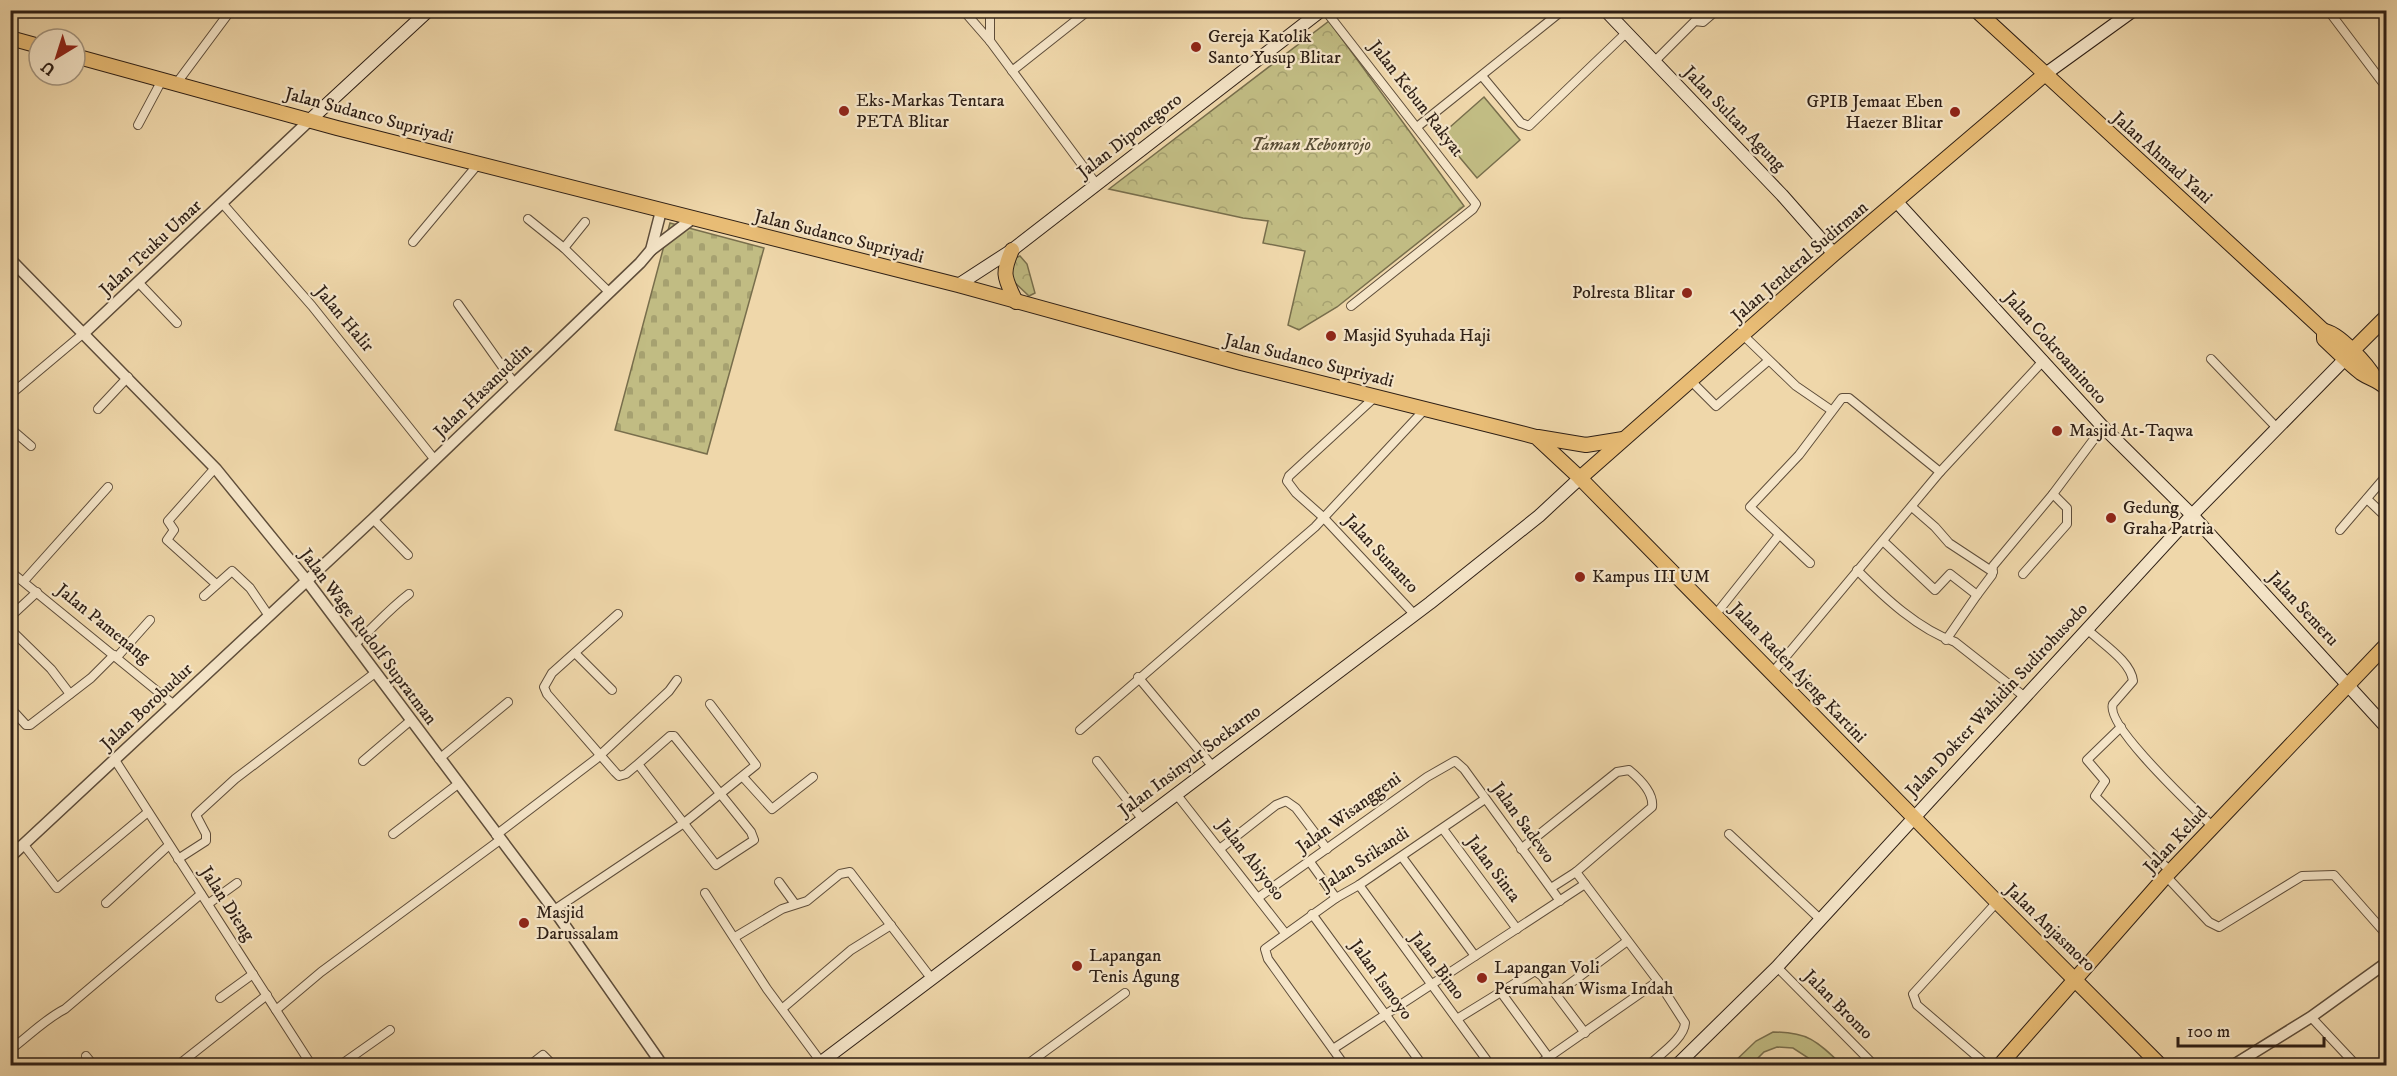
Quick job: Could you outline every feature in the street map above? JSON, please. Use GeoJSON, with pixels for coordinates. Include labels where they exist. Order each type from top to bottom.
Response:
{"type":"FeatureCollection","features":[{"type":"Feature","properties":{"kind":"main road"},"geometry":{"type":"LineString","coordinates":[[310,120],[429,10]]}},
{"type":"Feature","properties":{"kind":"main road","name":"Jalan Diponegoro"},"geometry":{"type":"LineString","coordinates":[[958,285],[1012,250],[1323,10]]}},
{"type":"Feature","properties":{"kind":"main road","name":"Jalan Sultan Agung"},"geometry":{"type":"LineString","coordinates":[[1605,10],[1782,195],[1834,254]]}},
{"type":"Feature","properties":{"kind":"main road","name":"Jalan Ahmad Yani"},"geometry":{"type":"LineString","coordinates":[[1976,10],[2324,331],[2324,339],[2349,355],[2363,374],[2375,378],[2386,388]]}},
{"type":"Feature","properties":{"kind":"main road"},"geometry":{"type":"LineString","coordinates":[[2044,75],[2134,10]]}},
{"type":"Feature","properties":{"kind":"main road"},"geometry":{"type":"LineString","coordinates":[[10,38],[27,43]]}},
{"type":"Feature","properties":{"kind":"main road","name":"Jalan Sudanco Supriyadi"},"geometry":{"type":"LineString","coordinates":[[87,59],[310,120],[958,285],[1310,380],[1536,437],[1580,478]]}},
{"type":"Feature","properties":{"kind":"main road","name":"Jalan Jenderal Sudirman"},"geometry":{"type":"LineString","coordinates":[[1580,478],[1692,382],[1834,254],[2044,75]]}},
{"type":"Feature","properties":{"kind":"main road","name":"Jalan Cokroaminoto"},"geometry":{"type":"LineString","coordinates":[[1896,201],[2103,427],[2192,515]]}},
{"type":"Feature","properties":{"kind":"main road"},"geometry":{"type":"LineString","coordinates":[[1012,250],[1004,270],[1005,279],[1016,302]]}},
{"type":"Feature","properties":{"kind":"main road"},"geometry":{"type":"LineString","coordinates":[[2349,355],[2386,317]]}},
{"type":"Feature","properties":{"kind":"main road","name":"Jalan Dokter Wahidin Sudirohusodo"},"geometry":{"type":"LineString","coordinates":[[1676,1065],[1777,967],[2192,515],[2349,355]]}},
{"type":"Feature","properties":{"kind":"main road"},"geometry":{"type":"LineString","coordinates":[[1536,437],[1586,445],[1628,437]]}},
{"type":"Feature","properties":{"kind":"main road","name":"Jalan Insinyur Soekarno"},"geometry":{"type":"LineString","coordinates":[[820,1064],[1414,614],[1539,516],[1580,478]]}},
{"type":"Feature","properties":{"kind":"main road","name":"Jalan Raden Ajeng Kartini"},"geometry":{"type":"LineString","coordinates":[[1580,478],[1914,817]]}},
{"type":"Feature","properties":{"kind":"main road","name":"Jalan Semeru"},"geometry":{"type":"LineString","coordinates":[[2192,515],[2350,685],[2386,728]]}},
{"type":"Feature","properties":{"kind":"main road","name":"Jalan Kelud"},"geometry":{"type":"LineString","coordinates":[[1999,1065],[2168,874],[2386,645]]}},
{"type":"Feature","properties":{"kind":"main road","name":"Jalan Anjasmoro"},"geometry":{"type":"LineString","coordinates":[[1914,817],[2161,1065]]}},
{"type":"Feature","properties":{"kind":"street"},"geometry":{"type":"LineString","coordinates":[[138,125],[169,82],[231,10]]}},
{"type":"Feature","properties":{"kind":"street"},"geometry":{"type":"LineString","coordinates":[[963,10],[990,41],[1097,185]]}},
{"type":"Feature","properties":{"kind":"street"},"geometry":{"type":"LineString","coordinates":[[990,10],[990,41]]}},
{"type":"Feature","properties":{"kind":"street"},"geometry":{"type":"LineString","coordinates":[[1012,71],[1089,10]]}},
{"type":"Feature","properties":{"kind":"street","name":"Jalan Kebun Rakyat"},"geometry":{"type":"LineString","coordinates":[[1323,10],[1474,198],[1476,204],[1473,209],[1351,306]]}},
{"type":"Feature","properties":{"kind":"street"},"geometry":{"type":"LineString","coordinates":[[1417,127],[1563,10]]}},
{"type":"Feature","properties":{"kind":"street"},"geometry":{"type":"LineString","coordinates":[[1654,62],[1695,21],[1704,22],[1717,10]]}},
{"type":"Feature","properties":{"kind":"street"},"geometry":{"type":"LineString","coordinates":[[2328,10],[2386,87]]}},
{"type":"Feature","properties":{"kind":"street"},"geometry":{"type":"LineString","coordinates":[[1482,76],[1521,123],[1529,126],[1626,33]]}},
{"type":"Feature","properties":{"kind":"street","name":"Jalan Teuku Umar"},"geometry":{"type":"LineString","coordinates":[[10,395],[85,332],[310,120]]}},
{"type":"Feature","properties":{"kind":"street"},"geometry":{"type":"LineString","coordinates":[[412,242],[479,163]]}},
{"type":"Feature","properties":{"kind":"street","name":"Jalan Halir"},"geometry":{"type":"LineString","coordinates":[[223,204],[319,315],[435,460]]}},
{"type":"Feature","properties":{"kind":"street"},"geometry":{"type":"LineString","coordinates":[[651,250],[661,211]]}},
{"type":"Feature","properties":{"kind":"street"},"geometry":{"type":"LineString","coordinates":[[528,219],[564,248],[609,292]]}},
{"type":"Feature","properties":{"kind":"street","name":"Jalan Hasanuddin"},"geometry":{"type":"LineString","coordinates":[[307,581],[651,250],[692,219]]}},
{"type":"Feature","properties":{"kind":"street"},"geometry":{"type":"LineString","coordinates":[[564,248],[585,222]]}},
{"type":"Feature","properties":{"kind":"street","name":"Jalan Wage Rudolf Supratman"},"geometry":{"type":"LineString","coordinates":[[10,259],[85,332],[216,468],[307,581],[554,910],[662,1065]]}},
{"type":"Feature","properties":{"kind":"street"},"geometry":{"type":"LineString","coordinates":[[138,282],[177,323]]}},
{"type":"Feature","properties":{"kind":"street"},"geometry":{"type":"LineString","coordinates":[[458,304],[514,383]]}},
{"type":"Feature","properties":{"kind":"street"},"geometry":{"type":"LineString","coordinates":[[1743,335],[1796,386],[1831,410]]}},
{"type":"Feature","properties":{"kind":"street"},"geometry":{"type":"LineString","coordinates":[[2211,359],[2277,428]]}},
{"type":"Feature","properties":{"kind":"street"},"geometry":{"type":"LineString","coordinates":[[1773,672],[1940,472],[2044,360]]}},
{"type":"Feature","properties":{"kind":"street"},"geometry":{"type":"LineString","coordinates":[[1692,382],[1716,406],[1768,361]]}},
{"type":"Feature","properties":{"kind":"street"},"geometry":{"type":"LineString","coordinates":[[98,409],[128,377]]}},
{"type":"Feature","properties":{"kind":"street","name":"Jalan Sunanto"},"geometry":{"type":"LineString","coordinates":[[1370,394],[1288,476],[1287,481],[1414,614]]}},
{"type":"Feature","properties":{"kind":"street"},"geometry":{"type":"LineString","coordinates":[[1810,563],[1751,510],[1751,505],[1799,455],[1842,398],[1850,398],[1940,472]]}},
{"type":"Feature","properties":{"kind":"street"},"geometry":{"type":"LineString","coordinates":[[1080,730],[1138,677],[1244,591],[1323,517],[1426,408]]}},
{"type":"Feature","properties":{"kind":"street"},"geometry":{"type":"LineString","coordinates":[[1946,640],[1993,572],[1993,566],[2053,494],[2103,427]]}},
{"type":"Feature","properties":{"kind":"street"},"geometry":{"type":"LineString","coordinates":[[10,428],[31,446]]}},
{"type":"Feature","properties":{"kind":"street"},"geometry":{"type":"LineString","coordinates":[[216,468],[168,522],[174,530],[167,540],[216,584]]}},
{"type":"Feature","properties":{"kind":"street"},"geometry":{"type":"LineString","coordinates":[[2340,530],[2386,476]]}},
{"type":"Feature","properties":{"kind":"street"},"geometry":{"type":"LineString","coordinates":[[24,581],[108,487]]}},
{"type":"Feature","properties":{"kind":"street"},"geometry":{"type":"LineString","coordinates":[[2023,574],[2067,524],[2067,508],[2053,494]]}},
{"type":"Feature","properties":{"kind":"street"},"geometry":{"type":"LineString","coordinates":[[2367,499],[2386,517]]}},
{"type":"Feature","properties":{"kind":"street"},"geometry":{"type":"LineString","coordinates":[[1912,507],[1935,527],[1948,543],[1993,572]]}},
{"type":"Feature","properties":{"kind":"street"},"geometry":{"type":"LineString","coordinates":[[373,519],[408,555]]}},
{"type":"Feature","properties":{"kind":"street"},"geometry":{"type":"LineString","coordinates":[[1716,614],[1779,535]]}},
{"type":"Feature","properties":{"kind":"street"},"geometry":{"type":"LineString","coordinates":[[1883,541],[1935,590],[1950,574],[1977,595]]}},
{"type":"Feature","properties":{"kind":"street"},"geometry":{"type":"LineString","coordinates":[[1857,570],[1907,615],[1946,640],[1955,642],[2025,697]]}},
{"type":"Feature","properties":{"kind":"street","name":"Jalan Pamenang"},"geometry":{"type":"LineString","coordinates":[[10,571],[173,704]]}},
{"type":"Feature","properties":{"kind":"street"},"geometry":{"type":"LineString","coordinates":[[204,596],[232,571],[252,592],[269,616]]}},
{"type":"Feature","properties":{"kind":"street","name":"Jalan Borobudur"},"geometry":{"type":"LineString","coordinates":[[10,857],[307,581]]}},
{"type":"Feature","properties":{"kind":"street"},"geometry":{"type":"LineString","coordinates":[[10,617],[38,592]]}},
{"type":"Feature","properties":{"kind":"street"},"geometry":{"type":"LineString","coordinates":[[354,645],[376,625],[381,616],[409,594]]}},
{"type":"Feature","properties":{"kind":"street"},"geometry":{"type":"LineString","coordinates":[[618,614],[552,674],[544,687],[598,757],[620,776],[626,774],[672,735],[722,794],[754,839],[717,866],[638,764]]}},
{"type":"Feature","properties":{"kind":"street"},"geometry":{"type":"LineString","coordinates":[[10,715],[15,713],[27,725],[30,725],[116,656],[150,620]]}},
{"type":"Feature","properties":{"kind":"street"},"geometry":{"type":"LineString","coordinates":[[10,629],[51,669],[70,694]]}},
{"type":"Feature","properties":{"kind":"street"},"geometry":{"type":"LineString","coordinates":[[2087,629],[2128,667],[2133,676],[2133,681],[2111,709],[2121,727],[2170,786],[2213,827]]}},
{"type":"Feature","properties":{"kind":"street"},"geometry":{"type":"LineString","coordinates":[[575,653],[612,690]]}},
{"type":"Feature","properties":{"kind":"street"},"geometry":{"type":"LineString","coordinates":[[178,859],[206,841],[206,834],[196,816],[199,812],[243,772],[375,673]]}},
{"type":"Feature","properties":{"kind":"street"},"geometry":{"type":"LineString","coordinates":[[1138,677],[1213,767]]}},
{"type":"Feature","properties":{"kind":"street"},"geometry":{"type":"LineString","coordinates":[[276,1010],[321,972],[586,767],[669,691],[677,680]]}},
{"type":"Feature","properties":{"kind":"street"},"geometry":{"type":"LineString","coordinates":[[439,759],[508,702]]}},
{"type":"Feature","properties":{"kind":"street"},"geometry":{"type":"LineString","coordinates":[[554,910],[684,823],[756,765],[756,761],[710,704]]}},
{"type":"Feature","properties":{"kind":"street"},"geometry":{"type":"LineString","coordinates":[[363,761],[410,721]]}},
{"type":"Feature","properties":{"kind":"street"},"geometry":{"type":"LineString","coordinates":[[2121,727],[2087,760],[2105,781],[2096,796],[2210,922],[2219,927],[2302,876],[2334,875],[2386,934]]}},
{"type":"Feature","properties":{"kind":"street","name":"Jalan Dieng"},"geometry":{"type":"LineString","coordinates":[[115,760],[312,1065]]}},
{"type":"Feature","properties":{"kind":"street"},"geometry":{"type":"LineString","coordinates":[[1097,761],[1143,820]]}},
{"type":"Feature","properties":{"kind":"street","name":"Jalan Wisanggeni"},"geometry":{"type":"LineString","coordinates":[[1259,897],[1450,762],[1460,764]]}},
{"type":"Feature","properties":{"kind":"street","name":"Jalan Sadewo"},"geometry":{"type":"LineString","coordinates":[[1460,764],[1560,901]]}},
{"type":"Feature","properties":{"kind":"street"},"geometry":{"type":"LineString","coordinates":[[1521,849],[1623,769],[1629,770],[1652,797],[1652,807],[1576,872],[1551,888]]}},
{"type":"Feature","properties":{"kind":"street"},"geometry":{"type":"LineString","coordinates":[[743,777],[772,809],[813,777]]}},
{"type":"Feature","properties":{"kind":"street"},"geometry":{"type":"LineString","coordinates":[[393,834],[458,784]]}},
{"type":"Feature","properties":{"kind":"street","name":"Jalan Abiyoso"},"geometry":{"type":"LineString","coordinates":[[1177,795],[1221,848],[1285,933]]}},
{"type":"Feature","properties":{"kind":"street","name":"Jalan Srikandi"},"geometry":{"type":"LineString","coordinates":[[1333,1049],[1268,959],[1265,949],[1335,898],[1402,857],[1485,798]]}},
{"type":"Feature","properties":{"kind":"street"},"geometry":{"type":"LineString","coordinates":[[1221,848],[1276,805],[1286,801],[1296,808],[1327,849]]}},
{"type":"Feature","properties":{"kind":"street"},"geometry":{"type":"LineString","coordinates":[[24,844],[57,888],[148,812]]}},
{"type":"Feature","properties":{"kind":"street","name":"Jalan Sinta"},"geometry":{"type":"LineString","coordinates":[[1443,829],[1517,928]]}},
{"type":"Feature","properties":{"kind":"street"},"geometry":{"type":"LineString","coordinates":[[1729,834],[1820,919]]}},
{"type":"Feature","properties":{"kind":"street"},"geometry":{"type":"LineString","coordinates":[[106,903],[169,845]]}},
{"type":"Feature","properties":{"kind":"street"},"geometry":{"type":"LineString","coordinates":[[1402,857],[1475,956]]}},
{"type":"Feature","properties":{"kind":"street"},"geometry":{"type":"LineString","coordinates":[[1310,862],[1335,898]]}},
{"type":"Feature","properties":{"kind":"street"},"geometry":{"type":"LineString","coordinates":[[735,937],[773,913],[812,898],[840,874],[850,872],[931,978]]}},
{"type":"Feature","properties":{"kind":"street"},"geometry":{"type":"LineString","coordinates":[[1576,872],[1626,942],[1658,981],[1682,1016],[1686,1026],[1676,1040],[1648,1065]]}},
{"type":"Feature","properties":{"kind":"street"},"geometry":{"type":"LineString","coordinates":[[779,882],[795,904]]}},
{"type":"Feature","properties":{"kind":"street"},"geometry":{"type":"LineString","coordinates":[[208,904],[237,883]]}},
{"type":"Feature","properties":{"kind":"street"},"geometry":{"type":"LineString","coordinates":[[1345,1065],[1333,1049],[1585,884]]}},
{"type":"Feature","properties":{"kind":"street","name":"Jalan Bimo"},"geometry":{"type":"LineString","coordinates":[[1359,885],[1429,984],[1491,1065]]}},
{"type":"Feature","properties":{"kind":"street"},"geometry":{"type":"LineString","coordinates":[[705,893],[820,1064]]}},
{"type":"Feature","properties":{"kind":"street"},"geometry":{"type":"LineString","coordinates":[[10,1050],[37,1030],[49,1016],[65,1009],[201,894]]}},
{"type":"Feature","properties":{"kind":"street"},"geometry":{"type":"LineString","coordinates":[[1988,1065],[1917,1005],[1913,994],[1997,902]]}},
{"type":"Feature","properties":{"kind":"street","name":"Jalan Ismoyo"},"geometry":{"type":"LineString","coordinates":[[1312,914],[1423,1065]]}},
{"type":"Feature","properties":{"kind":"street"},"geometry":{"type":"LineString","coordinates":[[783,1008],[851,950],[891,924]]}},
{"type":"Feature","properties":{"kind":"street"},"geometry":{"type":"LineString","coordinates":[[1556,994],[1626,942]]}},
{"type":"Feature","properties":{"kind":"street"},"geometry":{"type":"LineString","coordinates":[[2232,1065],[2311,1017],[2386,963]]}},
{"type":"Feature","properties":{"kind":"street","name":"Jalan Bromo"},"geometry":{"type":"LineString","coordinates":[[1777,967],[1875,1065]]}},
{"type":"Feature","properties":{"kind":"street"},"geometry":{"type":"LineString","coordinates":[[1457,1019],[1535,971],[1556,994],[1585,1033]]}},
{"type":"Feature","properties":{"kind":"street"},"geometry":{"type":"LineString","coordinates":[[220,998],[253,974]]}},
{"type":"Feature","properties":{"kind":"street"},"geometry":{"type":"LineString","coordinates":[[1536,1065],[1658,981]]}},
{"type":"Feature","properties":{"kind":"street"},"geometry":{"type":"LineString","coordinates":[[1500,991],[1549,1058]]}},
{"type":"Feature","properties":{"kind":"street"},"geometry":{"type":"LineString","coordinates":[[1025,1065],[1125,993]]}},
{"type":"Feature","properties":{"kind":"street"},"geometry":{"type":"LineString","coordinates":[[177,1065],[267,995]]}},
{"type":"Feature","properties":{"kind":"street"},"geometry":{"type":"LineString","coordinates":[[2311,1017],[2356,1065]]}},
{"type":"Feature","properties":{"kind":"street"},"geometry":{"type":"LineString","coordinates":[[339,1065],[390,1030]]}},
{"type":"Feature","properties":{"kind":"street"},"geometry":{"type":"LineString","coordinates":[[529,1065],[544,1055],[554,1065]]}},
{"type":"Feature","properties":{"kind":"street"},"geometry":{"type":"LineString","coordinates":[[86,1056],[94,1065]]}},
{"type":"Feature","properties":{"kind":"green space","name":"Taman Kebonrojo"},"geometry":{"type":"Polygon","coordinates":[[[1329,21],[1464,206],[1337,307],[1299,330],[1288,325],[1305,251],[1263,243],[1268,221],[1243,218],[1109,189],[1329,21]]]}},
{"type":"Feature","properties":{"kind":"green space"},"geometry":{"type":"Polygon","coordinates":[[[1484,97],[1520,140],[1477,178],[1441,135],[1484,97]]]}},
{"type":"Feature","properties":{"kind":"green space"},"geometry":{"type":"Polygon","coordinates":[[[670,223],[764,248],[707,454],[615,430],[670,223]]]}},
{"type":"Feature","properties":{"kind":"green space"},"geometry":{"type":"Polygon","coordinates":[[[1020,256],[1027,264],[1035,293],[1029,296],[1012,280],[1013,259],[1020,256]]]}},
{"type":"Feature","properties":{"kind":"green space"},"geometry":{"type":"Polygon","coordinates":[[[1773,1032],[1804,1036],[1826,1050],[1842,1065],[1819,1065],[1793,1048],[1777,1047],[1764,1052],[1751,1065],[1731,1065],[1756,1041],[1773,1032]]]}},
{"type":"Feature","properties":{"kind":"place","name":"Gereja Katolik Santo Yusup Blitar"},"geometry":{"type":"Point","coordinates":[1196,47]}},
{"type":"Feature","properties":{"kind":"place","name":"Eks-Markas Tentara PETA Blitar"},"geometry":{"type":"Point","coordinates":[844,111]}},
{"type":"Feature","properties":{"kind":"place","name":"GPIB Jemaat Eben Haezer Blitar"},"geometry":{"type":"Point","coordinates":[1955,112]}},
{"type":"Feature","properties":{"kind":"place","name":"Polresta Blitar"},"geometry":{"type":"Point","coordinates":[1687,293]}},
{"type":"Feature","properties":{"kind":"place","name":"Masjid Syuhada Haji"},"geometry":{"type":"Point","coordinates":[1331,336]}},
{"type":"Feature","properties":{"kind":"place","name":"Masjid At-Taqwa"},"geometry":{"type":"Point","coordinates":[2057,431]}},
{"type":"Feature","properties":{"kind":"place","name":"Gedung Graha Patria"},"geometry":{"type":"Point","coordinates":[2111,518]}},
{"type":"Feature","properties":{"kind":"place","name":"Kampus III UM"},"geometry":{"type":"Point","coordinates":[1580,577]}},
{"type":"Feature","properties":{"kind":"place","name":"Masjid Darussalam"},"geometry":{"type":"Point","coordinates":[524,923]}},
{"type":"Feature","properties":{"kind":"place","name":"Lapangan Tenis Agung"},"geometry":{"type":"Point","coordinates":[1077,966]}},
{"type":"Feature","properties":{"kind":"place","name":"Lapangan Voli Perumahan Wisma Indah"},"geometry":{"type":"Point","coordinates":[1482,978]}}]}
